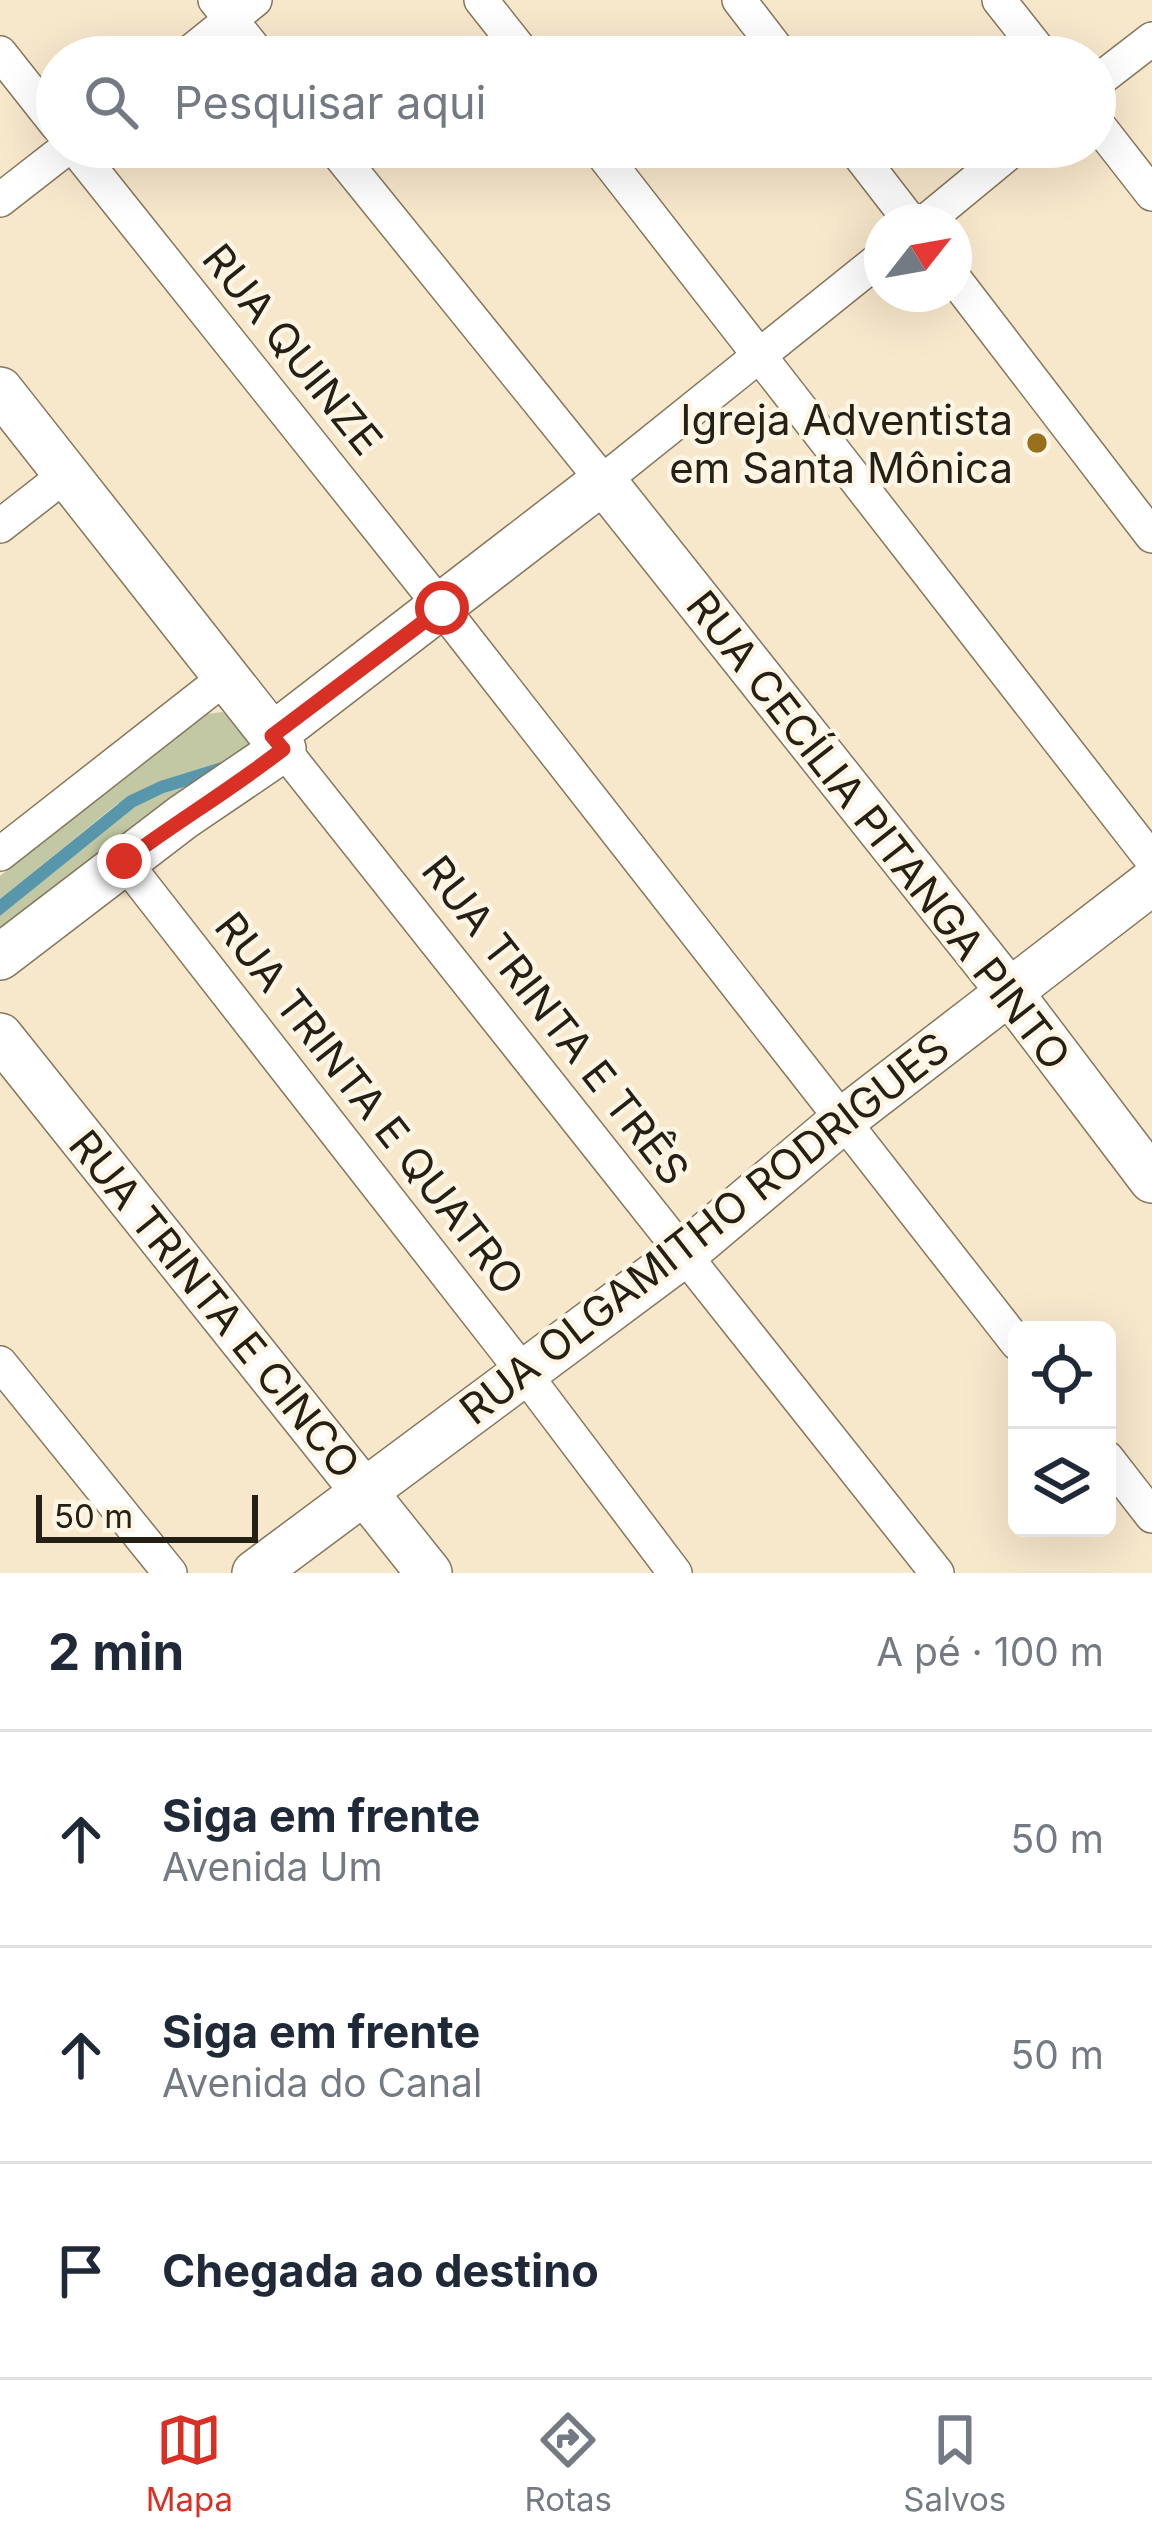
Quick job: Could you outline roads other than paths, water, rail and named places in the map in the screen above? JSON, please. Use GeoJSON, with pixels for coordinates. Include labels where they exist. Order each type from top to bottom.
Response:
{"type":"FeatureCollection","features":[{"type":"Feature","properties":{"kind":"street"},"geometry":{"type":"LineString","coordinates":[[481,0],[509,36]]}},
{"type":"Feature","properties":{"kind":"street"},"geometry":{"type":"LineString","coordinates":[[739,0],[767,36]]}},
{"type":"Feature","properties":{"kind":"street"},"geometry":{"type":"LineString","coordinates":[[999,0],[1027,36]]}},
{"type":"Feature","properties":{"kind":"street"},"geometry":{"type":"LineString","coordinates":[[205,36],[234,7],[250,36]]}},
{"type":"Feature","properties":{"kind":"street"},"geometry":{"type":"LineString","coordinates":[[1116,67],[1152,39]]}},
{"type":"Feature","properties":{"kind":"street"},"geometry":{"type":"LineString","coordinates":[[0,53],[36,98]]}},
{"type":"Feature","properties":{"kind":"street"},"geometry":{"type":"LineString","coordinates":[[1116,148],[1152,194]]}},
{"type":"Feature","properties":{"kind":"street"},"geometry":{"type":"LineString","coordinates":[[0,200],[43,168]]}},
{"type":"Feature","properties":{"kind":"street","name":"RUA QUINZE"},"geometry":{"type":"LineString","coordinates":[[88,168],[442,608],[1008,1331]]}},
{"type":"Feature","properties":{"kind":"street"},"geometry":{"type":"LineString","coordinates":[[350,168],[603,481]]}},
{"type":"Feature","properties":{"kind":"street"},"geometry":{"type":"LineString","coordinates":[[614,168],[1152,860]]}},
{"type":"Feature","properties":{"kind":"street"},"geometry":{"type":"LineString","coordinates":[[869,168],[896,204]]}},
{"type":"Feature","properties":{"kind":"street"},"geometry":{"type":"LineString","coordinates":[[947,204],[991,168]]}},
{"type":"Feature","properties":{"kind":"street"},"geometry":{"type":"LineString","coordinates":[[0,957],[277,742],[864,272]]}},
{"type":"Feature","properties":{"kind":"street"},"geometry":{"type":"LineString","coordinates":[[972,301],[1152,536]]}},
{"type":"Feature","properties":{"kind":"street"},"geometry":{"type":"LineString","coordinates":[[0,389],[277,742]]}},
{"type":"Feature","properties":{"kind":"street"},"geometry":{"type":"LineString","coordinates":[[0,526],[68,473]]}},
{"type":"Feature","properties":{"kind":"street","name":"RUA CECÍLIA PITANGA PINTO"},"geometry":{"type":"LineString","coordinates":[[603,481],[1008,990],[1152,1180]]}},
{"type":"Feature","properties":{"kind":"street"},"geometry":{"type":"LineString","coordinates":[[0,854],[226,677]]}},
{"type":"Feature","properties":{"kind":"street","name":"RUA TRINTA E TRÊS"},"geometry":{"type":"LineString","coordinates":[[277,742],[937,1573]]}},
{"type":"Feature","properties":{"kind":"street","name":"RUA TRINTA E QUATRO"},"geometry":{"type":"LineString","coordinates":[[124,861],[675,1573]]}},
{"type":"Feature","properties":{"kind":"street","name":"RUA OLGAMITHO RODRIGUES"},"geometry":{"type":"LineString","coordinates":[[255,1573],[684,1254],[843,1120],[1152,882]]}},
{"type":"Feature","properties":{"kind":"street","name":"RUA TRINTA E CINCO"},"geometry":{"type":"LineString","coordinates":[[0,1036],[429,1573]]}},
{"type":"Feature","properties":{"kind":"street"},"geometry":{"type":"LineString","coordinates":[[0,1363],[170,1573]]}},
{"type":"Feature","properties":{"kind":"street"},"geometry":{"type":"LineString","coordinates":[[1116,1470],[1152,1516]]}},
{"type":"Feature","properties":{"kind":"water"},"geometry":{"type":"Polygon","coordinates":[[[231,759],[242,770],[164,793],[135,807],[0,916],[0,899],[128,796],[231,759]]]}},
{"type":"Feature","properties":{"kind":"place","name":"Igreja Adventista em Santa Mônica"},"geometry":{"type":"Point","coordinates":[1037,443]}}]}
